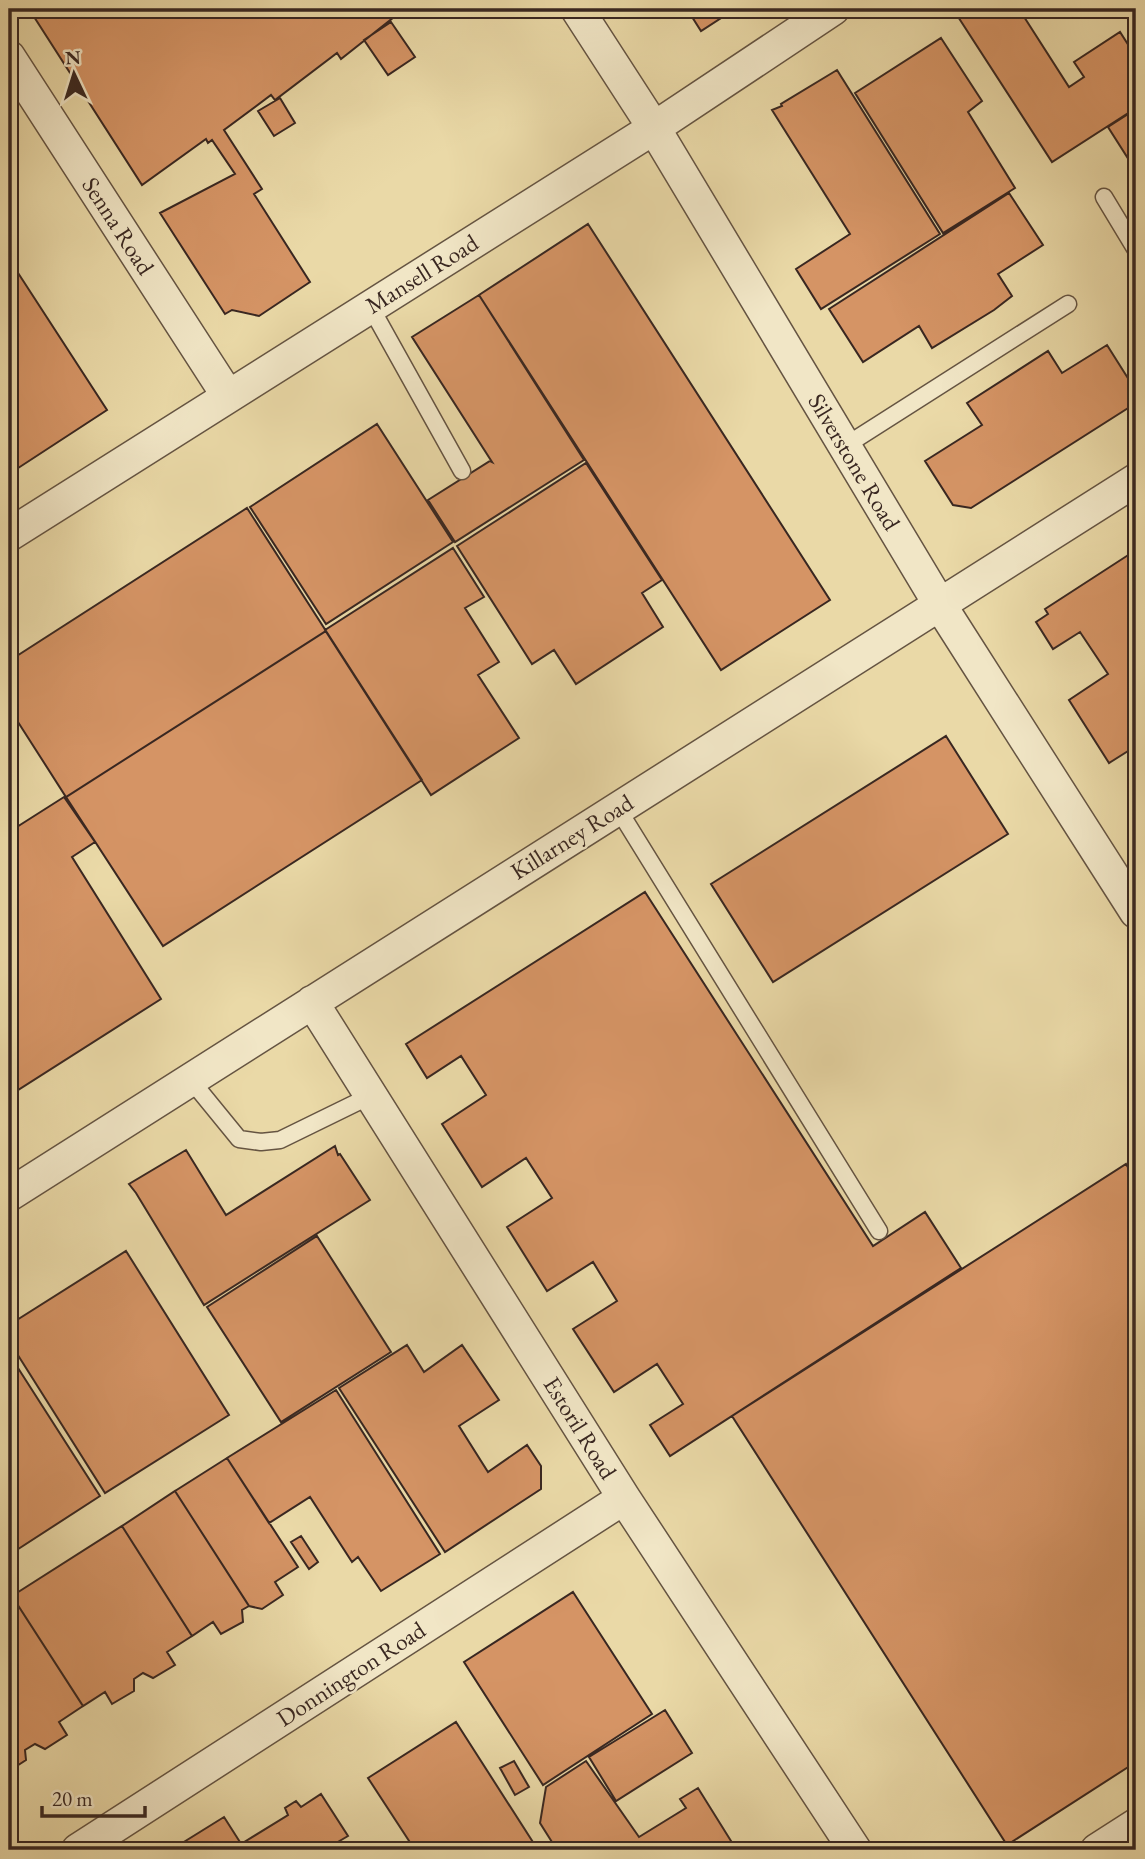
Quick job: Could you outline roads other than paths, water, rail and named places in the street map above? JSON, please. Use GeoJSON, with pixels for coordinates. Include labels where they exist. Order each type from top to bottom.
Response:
{"type":"FeatureCollection","features":[{"type":"Feature","properties":{"kind":"street","name":"Silverstone Road"},"geometry":{"type":"LineString","coordinates":[[577,9],[654,128],[940,605],[1136,912]]}},
{"type":"Feature","properties":{"kind":"street","name":"Mansell Road"},"geometry":{"type":"LineString","coordinates":[[9,535],[654,128],[833,9]]}},
{"type":"Feature","properties":{"kind":"street","name":"Senna Road"},"geometry":{"type":"LineString","coordinates":[[9,57],[228,396]]}},
{"type":"Feature","properties":{"kind":"street","name":"Killarney Road"},"geometry":{"type":"LineString","coordinates":[[12,1184],[190,1079],[1136,480]]}},
{"type":"Feature","properties":{"kind":"street","name":"Estoril Road"},"geometry":{"type":"LineString","coordinates":[[312,1002],[624,1498],[855,1850]]}},
{"type":"Feature","properties":{"kind":"street","name":"Donnington Road"},"geometry":{"type":"LineString","coordinates":[[78,1850],[624,1498]]}},
{"type":"Feature","properties":{"kind":"street"},"geometry":{"type":"LineString","coordinates":[[1097,1850],[1136,1825]]}},
{"type":"Feature","properties":{"kind":"lane"},"geometry":{"type":"LineString","coordinates":[[1104,197],[1136,250]]}},
{"type":"Feature","properties":{"kind":"lane"},"geometry":{"type":"LineString","coordinates":[[845,446],[1068,304]]}},
{"type":"Feature","properties":{"kind":"lane"},"geometry":{"type":"LineString","coordinates":[[370,306],[463,471]]}},
{"type":"Feature","properties":{"kind":"lane"},"geometry":{"type":"LineString","coordinates":[[618,809],[879,1231]]}},
{"type":"Feature","properties":{"kind":"lane"},"geometry":{"type":"LineString","coordinates":[[190,1079],[239,1139],[249,1141],[279,1140],[370,1096]]}}]}
